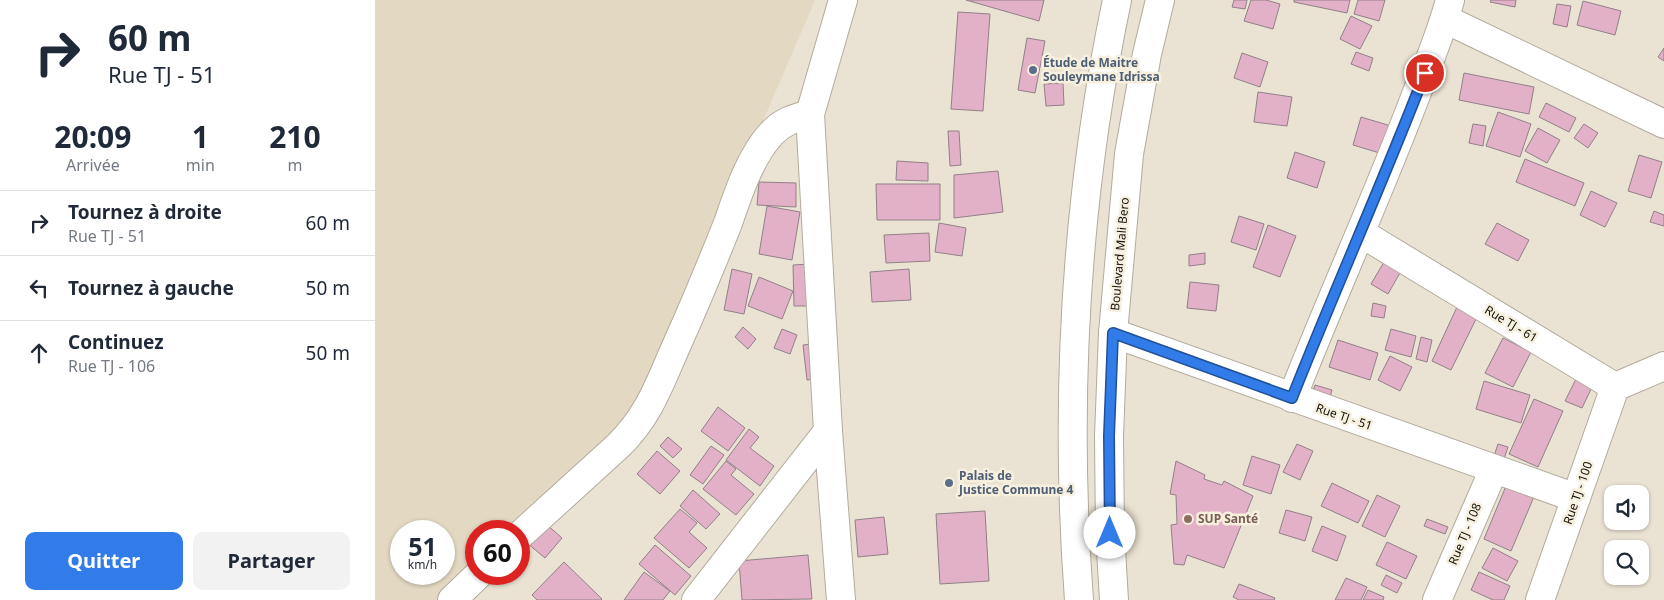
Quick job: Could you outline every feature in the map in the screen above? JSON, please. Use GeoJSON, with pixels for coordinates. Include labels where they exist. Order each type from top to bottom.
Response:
{"type":"FeatureCollection","features":[{"type":"Feature","properties":{"kind":"street"},"geometry":{"type":"LineString","coordinates":[[841,600],[828,431],[810,114],[843,0]]}},
{"type":"Feature","properties":{"kind":"street"},"geometry":{"type":"LineString","coordinates":[[1079,600],[1074,536],[1073,433],[1076,323],[1089,167],[1101,85],[1117,0]]}},
{"type":"Feature","properties":{"kind":"street","name":"Boulevard Mali Bero"},"geometry":{"type":"LineString","coordinates":[[1114,600],[1110,533],[1109,436],[1113,333],[1129,154],[1147,54],[1160,0]]}},
{"type":"Feature","properties":{"kind":"street"},"geometry":{"type":"LineString","coordinates":[[1292,398],[1404,126],[1448,9],[1664,124]]}},
{"type":"Feature","properties":{"kind":"street"},"geometry":{"type":"LineString","coordinates":[[530,526],[623,441],[642,419],[705,282],[741,186],[757,152],[781,124],[810,114]]}},
{"type":"Feature","properties":{"kind":"street","name":"Rue TJ - 61"},"geometry":{"type":"LineString","coordinates":[[1361,233],[1615,387]]}},
{"type":"Feature","properties":{"kind":"street","name":"Rue TJ - 51"},"geometry":{"type":"LineString","coordinates":[[1113,333],[1576,498]]}},
{"type":"Feature","properties":{"kind":"street"},"geometry":{"type":"LineString","coordinates":[[1615,387],[1664,366]]}},
{"type":"Feature","properties":{"kind":"street","name":"Rue TJ - 100"},"geometry":{"type":"LineString","coordinates":[[1540,600],[1615,387]]}},
{"type":"Feature","properties":{"kind":"street"},"geometry":{"type":"LineString","coordinates":[[696,600],[828,431]]}},
{"type":"Feature","properties":{"kind":"street","name":"Rue TJ - 108"},"geometry":{"type":"LineString","coordinates":[[1437,600],[1493,469]]}},
{"type":"Feature","properties":{"kind":"street"},"geometry":{"type":"LineString","coordinates":[[452,600],[468,585]]}},
{"type":"Feature","properties":{"kind":"shaded area"},"geometry":{"type":"Polygon","coordinates":[[[375,0],[815,0],[631,428],[529,520],[465,520],[465,579],[442,600],[375,600],[375,0]]]}},
{"type":"Feature","properties":{"kind":"building"},"geometry":{"type":"Polygon","coordinates":[[[966,0],[1044,0],[1039,21],[966,0]]]}},
{"type":"Feature","properties":{"kind":"building"},"geometry":{"type":"Polygon","coordinates":[[[1234,0],[1247,0],[1245,9],[1232,7],[1234,0]]]}},
{"type":"Feature","properties":{"kind":"building"},"geometry":{"type":"Polygon","coordinates":[[[1251,0],[1266,0],[1280,4],[1273,29],[1244,21],[1251,0]]]}},
{"type":"Feature","properties":{"kind":"building"},"geometry":{"type":"Polygon","coordinates":[[[1294,0],[1350,0],[1347,13],[1294,2],[1294,0]]]}},
{"type":"Feature","properties":{"kind":"building"},"geometry":{"type":"Polygon","coordinates":[[[1358,0],[1385,0],[1379,21],[1354,14],[1358,0]]]}},
{"type":"Feature","properties":{"kind":"building"},"geometry":{"type":"Polygon","coordinates":[[[1491,0],[1516,0],[1515,7],[1490,2],[1491,0]]]}},
{"type":"Feature","properties":{"kind":"building"},"geometry":{"type":"Polygon","coordinates":[[[1583,1],[1621,11],[1615,35],[1577,25],[1583,1]]]}},
{"type":"Feature","properties":{"kind":"building"},"geometry":{"type":"Polygon","coordinates":[[[1557,4],[1571,6],[1567,27],[1553,24],[1557,4]]]}},
{"type":"Feature","properties":{"kind":"building"},"geometry":{"type":"Polygon","coordinates":[[[958,12],[990,14],[983,111],[951,109],[958,12]]]}},
{"type":"Feature","properties":{"kind":"building"},"geometry":{"type":"Polygon","coordinates":[[[1351,16],[1372,26],[1360,49],[1340,39],[1351,16]]]}},
{"type":"Feature","properties":{"kind":"building"},"geometry":{"type":"Polygon","coordinates":[[[1027,38],[1045,41],[1035,93],[1018,90],[1027,38]]]}},
{"type":"Feature","properties":{"kind":"building"},"geometry":{"type":"Polygon","coordinates":[[[1664,48],[1664,61],[1658,57],[1664,48]]]}},
{"type":"Feature","properties":{"kind":"building"},"geometry":{"type":"Polygon","coordinates":[[[1356,52],[1373,58],[1369,71],[1351,64],[1356,52]]]}},
{"type":"Feature","properties":{"kind":"building"},"geometry":{"type":"Polygon","coordinates":[[[1242,53],[1268,62],[1260,87],[1234,78],[1242,53]]]}},
{"type":"Feature","properties":{"kind":"building"},"geometry":{"type":"Polygon","coordinates":[[[1464,73],[1534,87],[1529,114],[1459,100],[1464,73]]]}},
{"type":"Feature","properties":{"kind":"building"},"geometry":{"type":"Polygon","coordinates":[[[1063,83],[1064,105],[1046,106],[1044,84],[1063,83]]]}},
{"type":"Feature","properties":{"kind":"building"},"geometry":{"type":"Polygon","coordinates":[[[1258,92],[1292,97],[1287,126],[1254,122],[1258,92]]]}},
{"type":"Feature","properties":{"kind":"building"},"geometry":{"type":"Polygon","coordinates":[[[1546,103],[1576,118],[1569,132],[1539,117],[1546,103]]]}},
{"type":"Feature","properties":{"kind":"building"},"geometry":{"type":"Polygon","coordinates":[[[1498,112],[1531,124],[1520,157],[1486,146],[1498,112]]]}},
{"type":"Feature","properties":{"kind":"building"},"geometry":{"type":"Polygon","coordinates":[[[1361,117],[1391,126],[1383,154],[1353,145],[1361,117]]]}},
{"type":"Feature","properties":{"kind":"building"},"geometry":{"type":"Polygon","coordinates":[[[1473,124],[1486,126],[1483,146],[1469,143],[1473,124]]]}},
{"type":"Feature","properties":{"kind":"building"},"geometry":{"type":"Polygon","coordinates":[[[1584,124],[1598,133],[1588,148],[1574,138],[1584,124]]]}},
{"type":"Feature","properties":{"kind":"building"},"geometry":{"type":"Polygon","coordinates":[[[1538,128],[1560,140],[1547,163],[1525,151],[1538,128]]]}},
{"type":"Feature","properties":{"kind":"building"},"geometry":{"type":"Polygon","coordinates":[[[948,131],[959,131],[961,165],[950,166],[948,131]]]}},
{"type":"Feature","properties":{"kind":"building"},"geometry":{"type":"Polygon","coordinates":[[[1295,152],[1325,162],[1317,188],[1287,178],[1295,152]]]}},
{"type":"Feature","properties":{"kind":"building"},"geometry":{"type":"Polygon","coordinates":[[[1639,155],[1662,162],[1651,198],[1628,191],[1639,155]]]}},
{"type":"Feature","properties":{"kind":"building"},"geometry":{"type":"Polygon","coordinates":[[[1525,159],[1584,183],[1575,206],[1516,182],[1525,159]]]}},
{"type":"Feature","properties":{"kind":"building"},"geometry":{"type":"Polygon","coordinates":[[[897,161],[928,163],[928,181],[896,180],[897,161]]]}},
{"type":"Feature","properties":{"kind":"building"},"geometry":{"type":"Polygon","coordinates":[[[998,171],[1003,212],[954,218],[954,175],[998,171]]]}},
{"type":"Feature","properties":{"kind":"building"},"geometry":{"type":"Polygon","coordinates":[[[759,182],[796,183],[796,207],[757,205],[759,182]]]}},
{"type":"Feature","properties":{"kind":"building"},"geometry":{"type":"Polygon","coordinates":[[[876,184],[940,184],[940,220],[877,220],[876,184]]]}},
{"type":"Feature","properties":{"kind":"building"},"geometry":{"type":"Polygon","coordinates":[[[1591,191],[1617,203],[1605,227],[1580,215],[1591,191]]]}},
{"type":"Feature","properties":{"kind":"building"},"geometry":{"type":"Polygon","coordinates":[[[767,206],[800,212],[792,260],[759,254],[767,206]]]}},
{"type":"Feature","properties":{"kind":"building"},"geometry":{"type":"Polygon","coordinates":[[[1654,211],[1664,215],[1664,226],[1650,222],[1654,211]]]}},
{"type":"Feature","properties":{"kind":"building"},"geometry":{"type":"Polygon","coordinates":[[[1239,216],[1264,224],[1256,250],[1231,242],[1239,216]]]}},
{"type":"Feature","properties":{"kind":"building"},"geometry":{"type":"Polygon","coordinates":[[[939,223],[966,228],[962,256],[935,252],[939,223]]]}},
{"type":"Feature","properties":{"kind":"building"},"geometry":{"type":"Polygon","coordinates":[[[1497,223],[1529,240],[1518,261],[1485,244],[1497,223]]]}},
{"type":"Feature","properties":{"kind":"building"},"geometry":{"type":"Polygon","coordinates":[[[1268,225],[1296,236],[1280,277],[1253,267],[1268,225]]]}},
{"type":"Feature","properties":{"kind":"building"},"geometry":{"type":"Polygon","coordinates":[[[929,233],[930,261],[886,263],[884,235],[929,233]]]}},
{"type":"Feature","properties":{"kind":"building"},"geometry":{"type":"Polygon","coordinates":[[[1205,253],[1205,264],[1189,266],[1189,255],[1205,253]]]}},
{"type":"Feature","properties":{"kind":"building"},"geometry":{"type":"Polygon","coordinates":[[[1384,262],[1401,271],[1388,294],[1371,284],[1384,262]]]}},
{"type":"Feature","properties":{"kind":"building"},"geometry":{"type":"Polygon","coordinates":[[[811,264],[813,306],[794,306],[793,265],[811,264]]]}},
{"type":"Feature","properties":{"kind":"building"},"geometry":{"type":"Polygon","coordinates":[[[732,269],[752,274],[744,314],[724,310],[732,269]]]}},
{"type":"Feature","properties":{"kind":"building"},"geometry":{"type":"Polygon","coordinates":[[[909,269],[911,300],[872,302],[870,272],[909,269]]]}},
{"type":"Feature","properties":{"kind":"building"},"geometry":{"type":"Polygon","coordinates":[[[759,277],[793,291],[782,319],[748,306],[759,277]]]}},
{"type":"Feature","properties":{"kind":"building"},"geometry":{"type":"Polygon","coordinates":[[[1190,282],[1219,285],[1216,311],[1187,308],[1190,282]]]}},
{"type":"Feature","properties":{"kind":"building"},"geometry":{"type":"Polygon","coordinates":[[[1373,303],[1386,306],[1384,318],[1371,316],[1373,303]]]}},
{"type":"Feature","properties":{"kind":"building"},"geometry":{"type":"Polygon","coordinates":[[[1457,307],[1477,317],[1451,370],[1432,361],[1457,307]]]}},
{"type":"Feature","properties":{"kind":"building"},"geometry":{"type":"Polygon","coordinates":[[[743,327],[756,339],[748,349],[735,337],[743,327]]]}},
{"type":"Feature","properties":{"kind":"building"},"geometry":{"type":"Polygon","coordinates":[[[782,329],[797,335],[790,354],[774,348],[782,329]]]}},
{"type":"Feature","properties":{"kind":"building"},"geometry":{"type":"Polygon","coordinates":[[[1391,329],[1416,336],[1411,357],[1385,350],[1391,329]]]}},
{"type":"Feature","properties":{"kind":"building"},"geometry":{"type":"Polygon","coordinates":[[[1421,337],[1432,340],[1427,362],[1416,359],[1421,337]]]}},
{"type":"Feature","properties":{"kind":"building"},"geometry":{"type":"Polygon","coordinates":[[[1503,338],[1531,352],[1513,387],[1485,373],[1503,338]]]}},
{"type":"Feature","properties":{"kind":"building"},"geometry":{"type":"Polygon","coordinates":[[[1338,340],[1378,353],[1370,380],[1329,367],[1338,340]]]}},
{"type":"Feature","properties":{"kind":"building"},"geometry":{"type":"Polygon","coordinates":[[[819,343],[824,378],[807,380],[803,345],[819,343]]]}},
{"type":"Feature","properties":{"kind":"building"},"geometry":{"type":"Polygon","coordinates":[[[1390,356],[1412,367],[1400,391],[1378,380],[1390,356]]]}},
{"type":"Feature","properties":{"kind":"building"},"geometry":{"type":"Polygon","coordinates":[[[1577,377],[1593,385],[1582,408],[1565,401],[1577,377]]]}},
{"type":"Feature","properties":{"kind":"building"},"geometry":{"type":"Polygon","coordinates":[[[1484,381],[1530,395],[1521,423],[1476,409],[1484,381]]]}},
{"type":"Feature","properties":{"kind":"building"},"geometry":{"type":"Polygon","coordinates":[[[1315,385],[1332,390],[1329,401],[1311,396],[1315,385]]]}},
{"type":"Feature","properties":{"kind":"building"},"geometry":{"type":"Polygon","coordinates":[[[1534,399],[1563,411],[1538,467],[1509,454],[1534,399]]]}},
{"type":"Feature","properties":{"kind":"building"},"geometry":{"type":"Polygon","coordinates":[[[718,407],[745,428],[728,451],[701,431],[718,407]]]}},
{"type":"Feature","properties":{"kind":"building"},"geometry":{"type":"Polygon","coordinates":[[[749,429],[759,437],[750,448],[774,466],[760,486],[726,460],[749,429]]]}},
{"type":"Feature","properties":{"kind":"building"},"geometry":{"type":"Polygon","coordinates":[[[668,437],[682,449],[673,458],[660,446],[668,437]]]}},
{"type":"Feature","properties":{"kind":"building"},"geometry":{"type":"Polygon","coordinates":[[[1297,444],[1313,451],[1300,480],[1283,472],[1297,444]]]}},
{"type":"Feature","properties":{"kind":"building"},"geometry":{"type":"Polygon","coordinates":[[[1498,444],[1508,447],[1504,459],[1494,456],[1498,444]]]}},
{"type":"Feature","properties":{"kind":"building"},"geometry":{"type":"Polygon","coordinates":[[[711,446],[724,455],[703,484],[690,475],[711,446]]]}},
{"type":"Feature","properties":{"kind":"building"},"geometry":{"type":"Polygon","coordinates":[[[657,451],[680,471],[660,494],[637,474],[657,451]]]}},
{"type":"Feature","properties":{"kind":"building"},"geometry":{"type":"Polygon","coordinates":[[[1252,456],[1280,465],[1271,494],[1243,485],[1252,456]]]}},
{"type":"Feature","properties":{"kind":"building"},"geometry":{"type":"Polygon","coordinates":[[[726,461],[736,469],[731,475],[754,494],[736,515],[703,489],[726,461]]]}},
{"type":"Feature","properties":{"kind":"building"},"geometry":{"type":"Polygon","coordinates":[[[1176,461],[1205,475],[1204,479],[1222,485],[1224,481],[1253,496],[1224,568],[1187,555],[1184,565],[1174,564],[1171,525],[1177,524],[1176,495],[1170,494],[1176,461]]]}},
{"type":"Feature","properties":{"kind":"building"},"geometry":{"type":"Polygon","coordinates":[[[1508,481],[1536,492],[1511,551],[1484,539],[1508,481]]]}},
{"type":"Feature","properties":{"kind":"building"},"geometry":{"type":"Polygon","coordinates":[[[1332,483],[1369,501],[1358,523],[1321,506],[1332,483]]]}},
{"type":"Feature","properties":{"kind":"building"},"geometry":{"type":"Polygon","coordinates":[[[693,490],[720,514],[706,529],[680,506],[693,490]]]}},
{"type":"Feature","properties":{"kind":"building"},"geometry":{"type":"Polygon","coordinates":[[[1377,495],[1400,506],[1385,537],[1362,526],[1377,495]]]}},
{"type":"Feature","properties":{"kind":"building"},"geometry":{"type":"Polygon","coordinates":[[[680,509],[697,523],[689,532],[707,548],[689,568],[654,538],[680,509]]]}},
{"type":"Feature","properties":{"kind":"building"},"geometry":{"type":"Polygon","coordinates":[[[1286,510],[1312,517],[1305,541],[1279,533],[1286,510]]]}},
{"type":"Feature","properties":{"kind":"building"},"geometry":{"type":"Polygon","coordinates":[[[985,511],[989,581],[940,584],[936,514],[985,511]]]}},
{"type":"Feature","properties":{"kind":"building"},"geometry":{"type":"Polygon","coordinates":[[[884,517],[888,554],[858,557],[855,520],[884,517]]]}},
{"type":"Feature","properties":{"kind":"building"},"geometry":{"type":"Polygon","coordinates":[[[1427,519],[1448,527],[1445,534],[1424,526],[1427,519]]]}},
{"type":"Feature","properties":{"kind":"building"},"geometry":{"type":"Polygon","coordinates":[[[545,523],[562,538],[545,558],[530,546],[530,540],[545,523]]]}},
{"type":"Feature","properties":{"kind":"building"},"geometry":{"type":"Polygon","coordinates":[[[1322,526],[1346,536],[1337,561],[1312,551],[1322,526]]]}},
{"type":"Feature","properties":{"kind":"building"},"geometry":{"type":"Polygon","coordinates":[[[1387,542],[1417,556],[1406,579],[1376,565],[1387,542]]]}},
{"type":"Feature","properties":{"kind":"building"},"geometry":{"type":"Polygon","coordinates":[[[655,545],[691,576],[675,595],[639,564],[655,545]]]}},
{"type":"Feature","properties":{"kind":"building"},"geometry":{"type":"Polygon","coordinates":[[[1493,548],[1518,561],[1507,581],[1482,568],[1493,548]]]}},
{"type":"Feature","properties":{"kind":"building"},"geometry":{"type":"Polygon","coordinates":[[[808,555],[812,599],[742,600],[739,561],[808,555]]]}},
{"type":"Feature","properties":{"kind":"building"},"geometry":{"type":"Polygon","coordinates":[[[564,562],[601,600],[537,600],[532,595],[564,562]]]}},
{"type":"Feature","properties":{"kind":"building"},"geometry":{"type":"Polygon","coordinates":[[[644,572],[670,591],[663,600],[624,600],[644,572]]]}},
{"type":"Feature","properties":{"kind":"building"},"geometry":{"type":"Polygon","coordinates":[[[1479,572],[1510,586],[1504,600],[1493,600],[1471,590],[1479,572]]]}},
{"type":"Feature","properties":{"kind":"building"},"geometry":{"type":"Polygon","coordinates":[[[1386,575],[1402,583],[1397,593],[1381,585],[1386,575]]]}},
{"type":"Feature","properties":{"kind":"building"},"geometry":{"type":"Polygon","coordinates":[[[1346,578],[1367,587],[1361,600],[1335,600],[1346,578]]]}},
{"type":"Feature","properties":{"kind":"building"},"geometry":{"type":"Polygon","coordinates":[[[1239,584],[1275,598],[1274,600],[1239,600],[1233,597],[1239,584]]]}},
{"type":"Feature","properties":{"kind":"building"},"geometry":{"type":"Polygon","coordinates":[[[1368,590],[1384,597],[1383,600],[1363,600],[1368,590]]]}},
{"type":"Feature","properties":{"kind":"place","name":"Étude de Maitre Souleymane Idrissa"},"geometry":{"type":"Point","coordinates":[1033,70]}},
{"type":"Feature","properties":{"kind":"place","name":"Palais de Justice Commune 4"},"geometry":{"type":"Point","coordinates":[949,483]}},
{"type":"Feature","properties":{"kind":"place","name":"SUP Santé"},"geometry":{"type":"Point","coordinates":[1188,519]}},
{"type":"Feature","properties":{"kind":"route"},"geometry":{"type":"LineString","coordinates":[[1110,533],[1109,436],[1113,333],[1292,398],[1425,73]]}}]}
